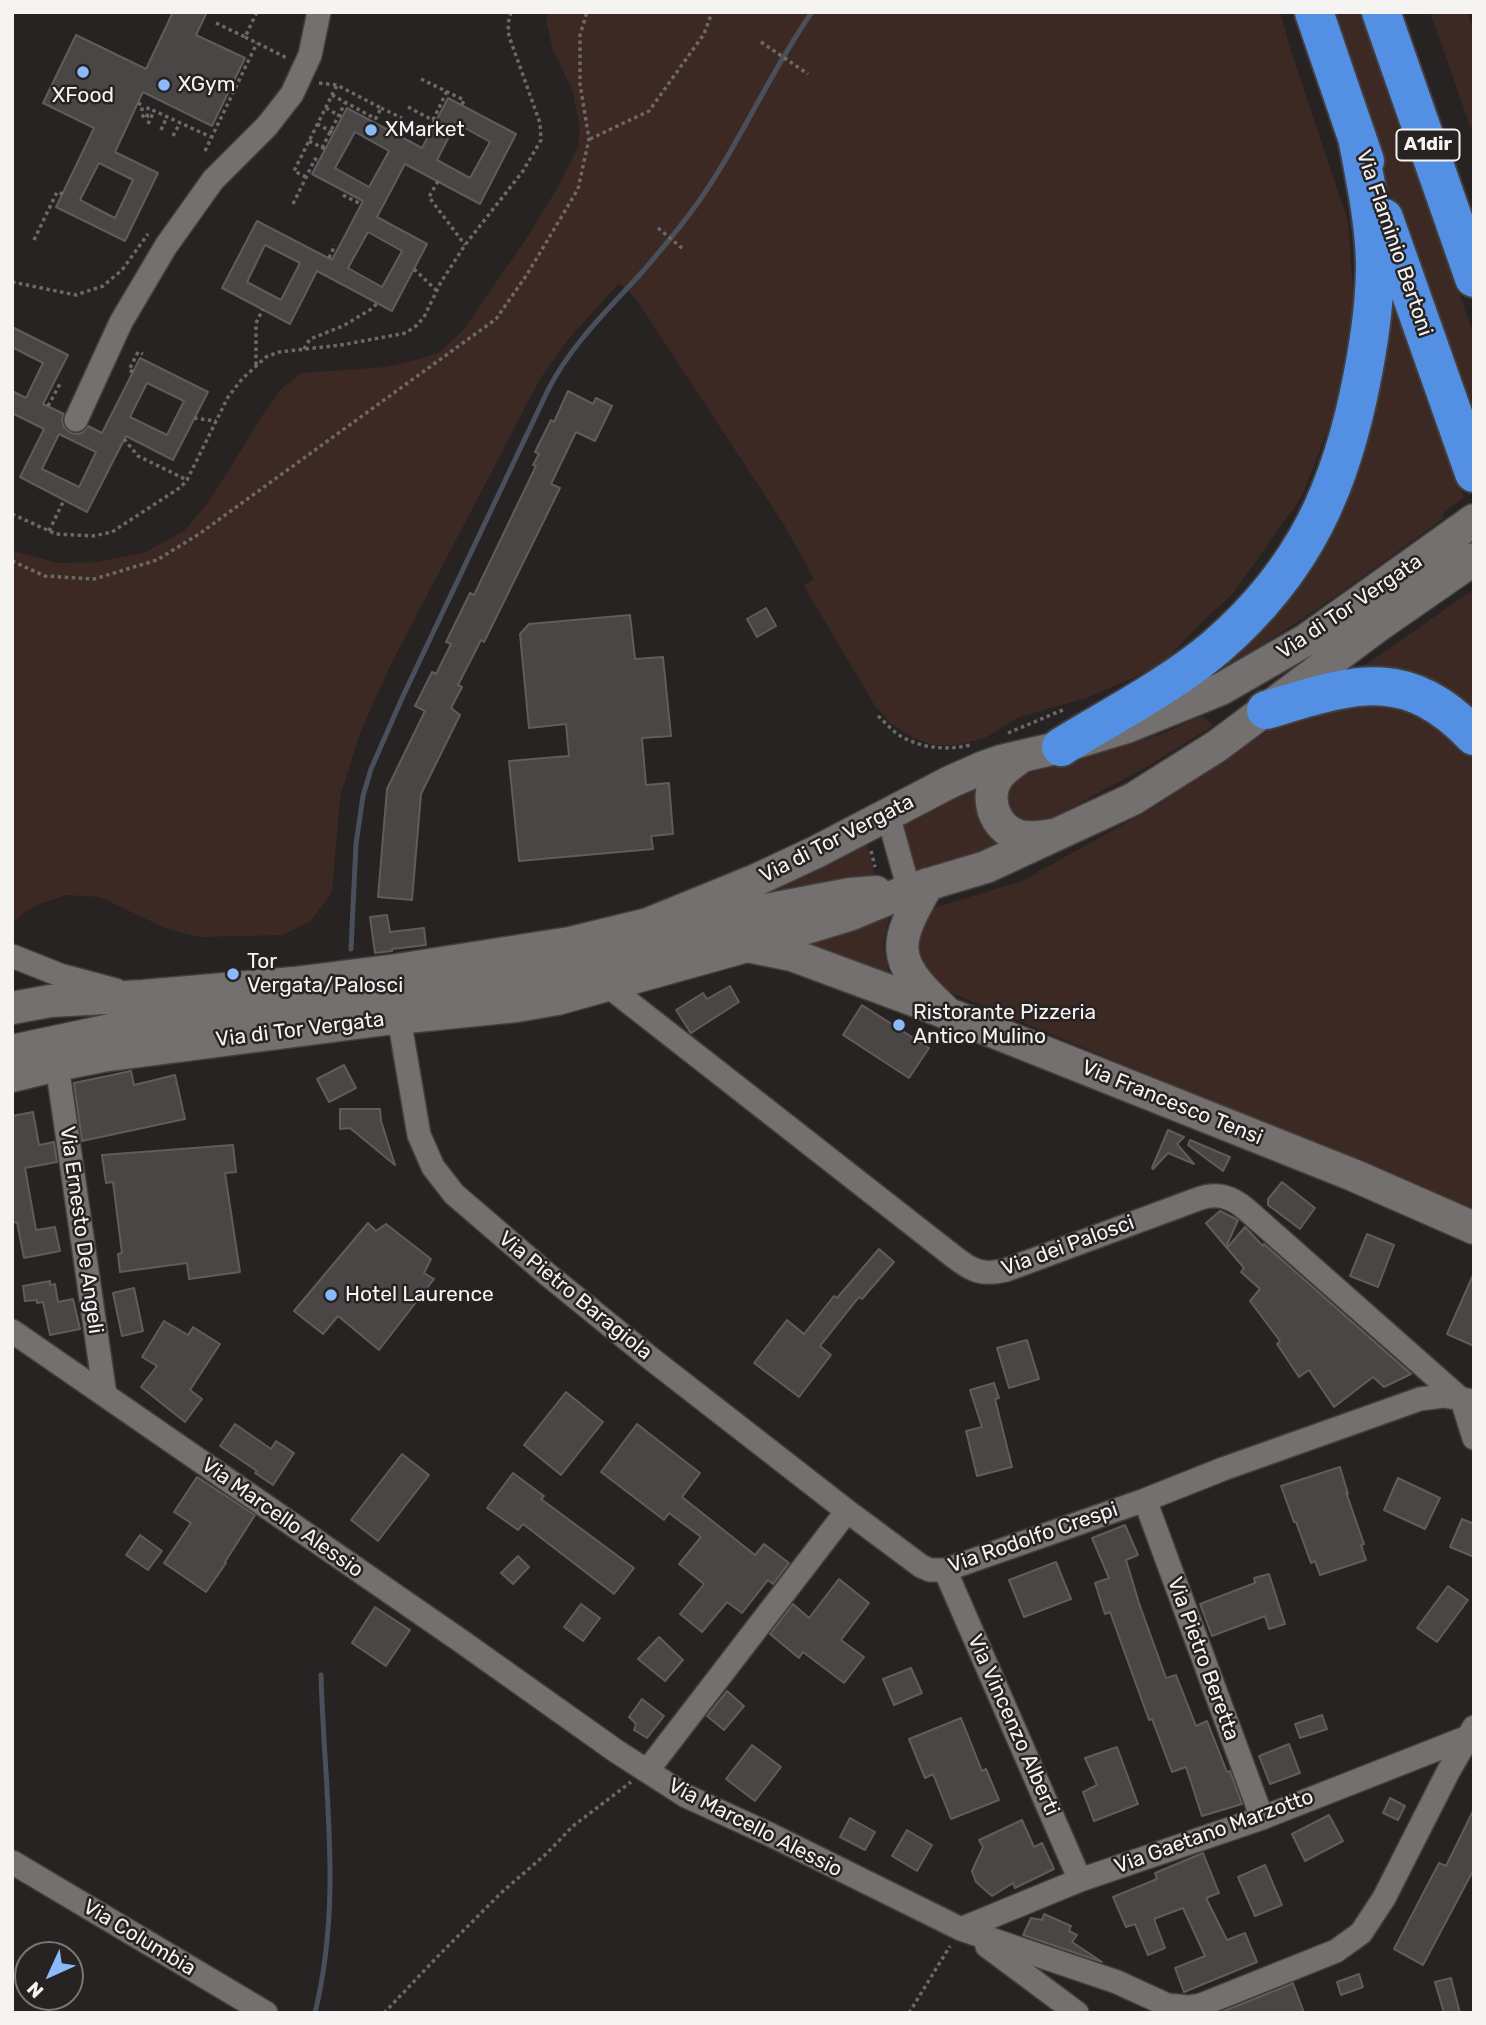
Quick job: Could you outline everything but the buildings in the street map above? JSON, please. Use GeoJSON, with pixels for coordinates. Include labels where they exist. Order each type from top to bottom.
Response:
{"type":"FeatureCollection","features":[{"type":"Feature","properties":{"kind":"highway","name":"Via Flaminio Bertoni"},"geometry":{"type":"LineString","coordinates":[[1314,12],[1474,473]]}},
{"type":"Feature","properties":{"kind":"highway","name":"A1dir"},"geometry":{"type":"LineString","coordinates":[[1381,12],[1474,278]]}},
{"type":"Feature","properties":{"kind":"highway","name":"A1dir"},"geometry":{"type":"LineString","coordinates":[[1408,12],[1474,204]]}},
{"type":"Feature","properties":{"kind":"highway"},"geometry":{"type":"LineString","coordinates":[[1048,749],[1150,693],[1216,647],[1277,585],[1318,520],[1333,484],[1355,413],[1372,317],[1374,237],[1357,137]]}},
{"type":"Feature","properties":{"kind":"highway"},"geometry":{"type":"LineString","coordinates":[[1266,710],[1339,689],[1386,687],[1426,698],[1474,736]]}},
{"type":"Feature","properties":{"kind":"main road","name":"Via di Tor Vergata"},"geometry":{"type":"LineString","coordinates":[[12,1008],[50,1001],[143,996],[372,974],[502,955],[598,937],[655,921],[745,885],[816,852],[973,772],[1001,761],[1127,727],[1221,689],[1306,640],[1467,526]]}},
{"type":"Feature","properties":{"kind":"main road","name":"Via di Tor Vergata"},"geometry":{"type":"LineString","coordinates":[[12,1076],[102,1056],[178,1045],[557,999],[849,915],[918,887],[966,874],[1004,860],[1133,799],[1216,746],[1473,559]]}},
{"type":"Feature","properties":{"kind":"main road"},"geometry":{"type":"LineString","coordinates":[[1048,749],[1013,762],[998,775],[991,793],[995,814],[1006,830],[1021,836],[1034,838],[1070,828]]}},
{"type":"Feature","properties":{"kind":"main road","name":"Via di Tor Vergata"},"geometry":{"type":"LineString","coordinates":[[12,1051],[148,1022],[289,1008],[546,973],[639,953],[783,906],[850,894],[918,887]]}},
{"type":"Feature","properties":{"kind":"main road"},"geometry":{"type":"LineString","coordinates":[[918,887],[901,941],[902,954],[908,971],[916,982],[948,1014]]}},
{"type":"Feature","properties":{"kind":"main road","name":"Via Francesco Tensi"},"geometry":{"type":"LineString","coordinates":[[747,946],[792,955],[948,1014],[1353,1175],[1474,1228]]}},
{"type":"Feature","properties":{"kind":"main road","name":"Via di Tor Vergata"},"geometry":{"type":"LineString","coordinates":[[12,1027],[143,996]]}},
{"type":"Feature","properties":{"kind":"street"},"geometry":{"type":"LineString","coordinates":[[76,420],[121,322],[166,246],[213,180],[275,116],[299,83],[310,55],[319,12]]}},
{"type":"Feature","properties":{"kind":"street"},"geometry":{"type":"LineString","coordinates":[[888,815],[918,887]]}},
{"type":"Feature","properties":{"kind":"street"},"geometry":{"type":"LineString","coordinates":[[12,956],[72,979],[143,996]]}},
{"type":"Feature","properties":{"kind":"street","name":"Via dei Palosci"},"geometry":{"type":"LineString","coordinates":[[608,986],[953,1256],[976,1271],[991,1273],[1006,1270],[1198,1199],[1210,1195],[1224,1196],[1247,1210],[1468,1400]]}},
{"type":"Feature","properties":{"kind":"street","name":"Via Pietro Baragiola"},"geometry":{"type":"LineString","coordinates":[[398,1018],[419,1135],[428,1157],[454,1194],[649,1357],[847,1511]]}},
{"type":"Feature","properties":{"kind":"street","name":"Via Ernesto De Angeli"},"geometry":{"type":"LineString","coordinates":[[57,1065],[105,1395]]}},
{"type":"Feature","properties":{"kind":"street","name":"Via Marcello Alessio"},"geometry":{"type":"LineString","coordinates":[[12,1331],[686,1796],[961,1929],[1117,1983],[1167,2005],[1201,2005],[1336,1951],[1361,1933],[1384,1898],[1471,1732]]}},
{"type":"Feature","properties":{"kind":"street","name":"Via Rodolfo Crespi"},"geometry":{"type":"LineString","coordinates":[[847,1511],[921,1566],[930,1570],[945,1570],[1419,1399],[1437,1396],[1468,1400]]}},
{"type":"Feature","properties":{"kind":"street"},"geometry":{"type":"LineString","coordinates":[[1468,1400],[1474,1438]]}},
{"type":"Feature","properties":{"kind":"street","name":"Via Pietro Beretta"},"geometry":{"type":"LineString","coordinates":[[1144,1500],[1262,1818]]}},
{"type":"Feature","properties":{"kind":"street"},"geometry":{"type":"LineString","coordinates":[[647,1771],[847,1511]]}},
{"type":"Feature","properties":{"kind":"street","name":"Via Vincenzo Alberti"},"geometry":{"type":"LineString","coordinates":[[945,1570],[1080,1880]]}},
{"type":"Feature","properties":{"kind":"street","name":"Via Gaetano Marzotto"},"geometry":{"type":"LineString","coordinates":[[961,1929],[1080,1880],[1262,1818],[1471,1732]]}},
{"type":"Feature","properties":{"kind":"street","name":"Via Columbia"},"geometry":{"type":"LineString","coordinates":[[12,1863],[266,2013]]}},
{"type":"Feature","properties":{"kind":"street"},"geometry":{"type":"LineString","coordinates":[[961,1929],[1005,1958],[1077,2013]]}},
{"type":"Feature","properties":{"kind":"path"},"geometry":{"type":"LineString","coordinates":[[245,37],[257,12]]}},
{"type":"Feature","properties":{"kind":"path"},"geometry":{"type":"LineString","coordinates":[[12,514],[57,534],[93,536],[112,532],[187,480],[228,397],[266,357],[279,352],[341,345],[406,333],[418,325],[464,245],[523,171],[541,140],[540,123],[509,36],[511,12]]}},
{"type":"Feature","properties":{"kind":"path"},"geometry":{"type":"LineString","coordinates":[[12,561],[45,576],[94,579],[157,560],[199,534],[496,319],[526,276],[578,189],[589,139],[580,84],[580,35],[587,12]]}},
{"type":"Feature","properties":{"kind":"path"},"geometry":{"type":"LineString","coordinates":[[589,139],[649,111],[704,34],[712,12]]}},
{"type":"Feature","properties":{"kind":"path"},"geometry":{"type":"LineString","coordinates":[[216,23],[288,58],[292,51]]}},
{"type":"Feature","properties":{"kind":"path"},"geometry":{"type":"LineString","coordinates":[[761,42],[808,74]]}},
{"type":"Feature","properties":{"kind":"path"},"geometry":{"type":"LineString","coordinates":[[205,151],[257,43]]}},
{"type":"Feature","properties":{"kind":"path"},"geometry":{"type":"LineString","coordinates":[[421,79],[464,100],[462,105]]}},
{"type":"Feature","properties":{"kind":"path"},"geometry":{"type":"LineString","coordinates":[[299,83],[337,85],[402,118]]}},
{"type":"Feature","properties":{"kind":"path"},"geometry":{"type":"LineString","coordinates":[[306,177],[294,171],[337,85]]}},
{"type":"Feature","properties":{"kind":"path"},"geometry":{"type":"LineString","coordinates":[[408,107],[434,121],[447,92]]}},
{"type":"Feature","properties":{"kind":"path"},"geometry":{"type":"LineString","coordinates":[[332,95],[375,121],[381,108]]}},
{"type":"Feature","properties":{"kind":"path"},"geometry":{"type":"LineString","coordinates":[[138,103],[142,105],[144,118],[147,117],[148,108],[211,137]]}},
{"type":"Feature","properties":{"kind":"path"},"geometry":{"type":"LineString","coordinates":[[309,141],[324,149],[345,103]]}},
{"type":"Feature","properties":{"kind":"path"},"geometry":{"type":"LineString","coordinates":[[326,108],[341,116]]}},
{"type":"Feature","properties":{"kind":"path"},"geometry":{"type":"LineString","coordinates":[[148,124],[154,111]]}},
{"type":"Feature","properties":{"kind":"path"},"geometry":{"type":"LineString","coordinates":[[160,130],[167,117]]}},
{"type":"Feature","properties":{"kind":"path"},"geometry":{"type":"LineString","coordinates":[[173,136],[180,123]]}},
{"type":"Feature","properties":{"kind":"path"},"geometry":{"type":"LineString","coordinates":[[317,124],[332,132]]}},
{"type":"Feature","properties":{"kind":"path"},"geometry":{"type":"LineString","coordinates":[[293,204],[315,159],[319,162]]}},
{"type":"Feature","properties":{"kind":"path"},"geometry":{"type":"LineString","coordinates":[[438,181],[429,197],[464,245]]}},
{"type":"Feature","properties":{"kind":"path"},"geometry":{"type":"LineString","coordinates":[[34,240],[57,192],[62,194]]}},
{"type":"Feature","properties":{"kind":"path"},"geometry":{"type":"LineString","coordinates":[[343,195],[361,204]]}},
{"type":"Feature","properties":{"kind":"path"},"geometry":{"type":"LineString","coordinates":[[658,228],[683,249]]}},
{"type":"Feature","properties":{"kind":"path"},"geometry":{"type":"LineString","coordinates":[[12,282],[76,295],[103,286],[122,270],[150,231]]}},
{"type":"Feature","properties":{"kind":"path"},"geometry":{"type":"LineString","coordinates":[[329,258],[335,245]]}},
{"type":"Feature","properties":{"kind":"path"},"geometry":{"type":"LineString","coordinates":[[415,269],[437,291]]}},
{"type":"Feature","properties":{"kind":"path"},"geometry":{"type":"LineString","coordinates":[[304,349],[310,339],[343,326],[377,303]]}},
{"type":"Feature","properties":{"kind":"path"},"geometry":{"type":"LineString","coordinates":[[256,365],[256,323],[263,309]]}},
{"type":"Feature","properties":{"kind":"path"},"geometry":{"type":"LineString","coordinates":[[133,372],[129,370],[138,352],[143,354]]}},
{"type":"Feature","properties":{"kind":"path"},"geometry":{"type":"LineString","coordinates":[[48,406],[61,382]]}},
{"type":"Feature","properties":{"kind":"path"},"geometry":{"type":"LineString","coordinates":[[194,418],[216,421]]}},
{"type":"Feature","properties":{"kind":"path"},"geometry":{"type":"LineString","coordinates":[[124,439],[138,456],[187,480]]}},
{"type":"Feature","properties":{"kind":"path"},"geometry":{"type":"LineString","coordinates":[[48,531],[64,500]]}},
{"type":"Feature","properties":{"kind":"path"},"geometry":{"type":"LineString","coordinates":[[1000,736],[1075,705]]}},
{"type":"Feature","properties":{"kind":"path"},"geometry":{"type":"LineString","coordinates":[[878,716],[902,738],[935,749],[978,743]]}},
{"type":"Feature","properties":{"kind":"path"},"geometry":{"type":"LineString","coordinates":[[871,849],[876,870]]}},
{"type":"Feature","properties":{"kind":"path"},"geometry":{"type":"LineString","coordinates":[[384,2013],[502,1892],[546,1854],[573,1826],[647,1771]]}},
{"type":"Feature","properties":{"kind":"path"},"geometry":{"type":"LineString","coordinates":[[909,2013],[961,1929]]}},
{"type":"Feature","properties":{"kind":"shaded area"},"geometry":{"type":"Polygon","coordinates":[[[549,12],[1280,12],[1348,221],[1354,305],[1334,414],[1302,496],[1232,595],[1159,667],[1086,698],[1019,717],[985,738],[957,745],[935,745],[913,738],[889,722],[875,706],[804,586],[814,579],[783,523],[636,299],[619,283],[567,341],[540,379],[389,668],[359,736],[340,797],[332,892],[311,921],[283,935],[200,937],[167,929],[100,897],[66,895],[34,906],[12,923],[12,549],[59,563],[97,562],[146,552],[185,530],[210,500],[281,389],[302,373],[386,367],[420,359],[440,352],[464,329],[526,239],[558,187],[578,147],[580,128],[573,92],[553,50],[546,21],[549,12]]]}},
{"type":"Feature","properties":{"kind":"shaded area"},"geometry":{"type":"Polygon","coordinates":[[[1326,12],[1360,12],[1461,298],[1474,336],[1474,437],[1326,12]]]}},
{"type":"Feature","properties":{"kind":"shaded area"},"geometry":{"type":"Polygon","coordinates":[[[1430,12],[1467,12],[1474,33],[1474,137],[1430,12]]]}},
{"type":"Feature","properties":{"kind":"shaded area"},"geometry":{"type":"Polygon","coordinates":[[[1388,265],[1464,497],[1442,514],[1444,518],[1286,630],[1186,687],[1275,603],[1388,265]]]}},
{"type":"Feature","properties":{"kind":"shaded area"},"geometry":{"type":"Polygon","coordinates":[[[1474,589],[1474,723],[1347,678],[1474,589]]]}},
{"type":"Feature","properties":{"kind":"shaded area"},"geometry":{"type":"Polygon","coordinates":[[[1401,703],[1474,754],[1474,1211],[931,984],[915,970],[917,923],[930,909],[1022,881],[1156,806],[1275,726],[1317,706],[1401,703]]]}},
{"type":"Feature","properties":{"kind":"shaded area"},"geometry":{"type":"Polygon","coordinates":[[[1202,716],[1213,726],[1143,769],[1037,826],[1019,827],[1001,796],[1012,780],[1023,775],[1159,735],[1202,716]]]}},
{"type":"Feature","properties":{"kind":"shaded area"},"geometry":{"type":"Polygon","coordinates":[[[978,785],[1004,846],[916,873],[896,824],[978,785]]]}},
{"type":"Feature","properties":{"kind":"shaded area"},"geometry":{"type":"Polygon","coordinates":[[[866,839],[876,881],[762,895],[763,893],[866,839]]]}},
{"type":"Feature","properties":{"kind":"shaded area"},"geometry":{"type":"Polygon","coordinates":[[[886,914],[889,919],[883,944],[889,975],[810,945],[886,914]]]}},
{"type":"Feature","properties":{"kind":"waterway"},"geometry":{"type":"LineString","coordinates":[[351,949],[356,844],[363,796],[371,769],[548,390],[580,342],[694,208],[812,12]]}},
{"type":"Feature","properties":{"kind":"waterway"},"geometry":{"type":"LineString","coordinates":[[315,2013],[328,1928],[330,1886],[321,1675]]}},
{"type":"Feature","properties":{"kind":"place","name":"XFood"},"geometry":{"type":"Point","coordinates":[83,72]}},
{"type":"Feature","properties":{"kind":"place","name":"XGym"},"geometry":{"type":"Point","coordinates":[164,85]}},
{"type":"Feature","properties":{"kind":"place","name":"XMarket"},"geometry":{"type":"Point","coordinates":[371,130]}},
{"type":"Feature","properties":{"kind":"place","name":"Tor Vergata/Palosci"},"geometry":{"type":"Point","coordinates":[233,974]}},
{"type":"Feature","properties":{"kind":"place","name":"Ristorante Pizzeria Antico Mulino"},"geometry":{"type":"Point","coordinates":[899,1025]}},
{"type":"Feature","properties":{"kind":"place","name":"Hotel Laurence"},"geometry":{"type":"Point","coordinates":[331,1295]}}]}
